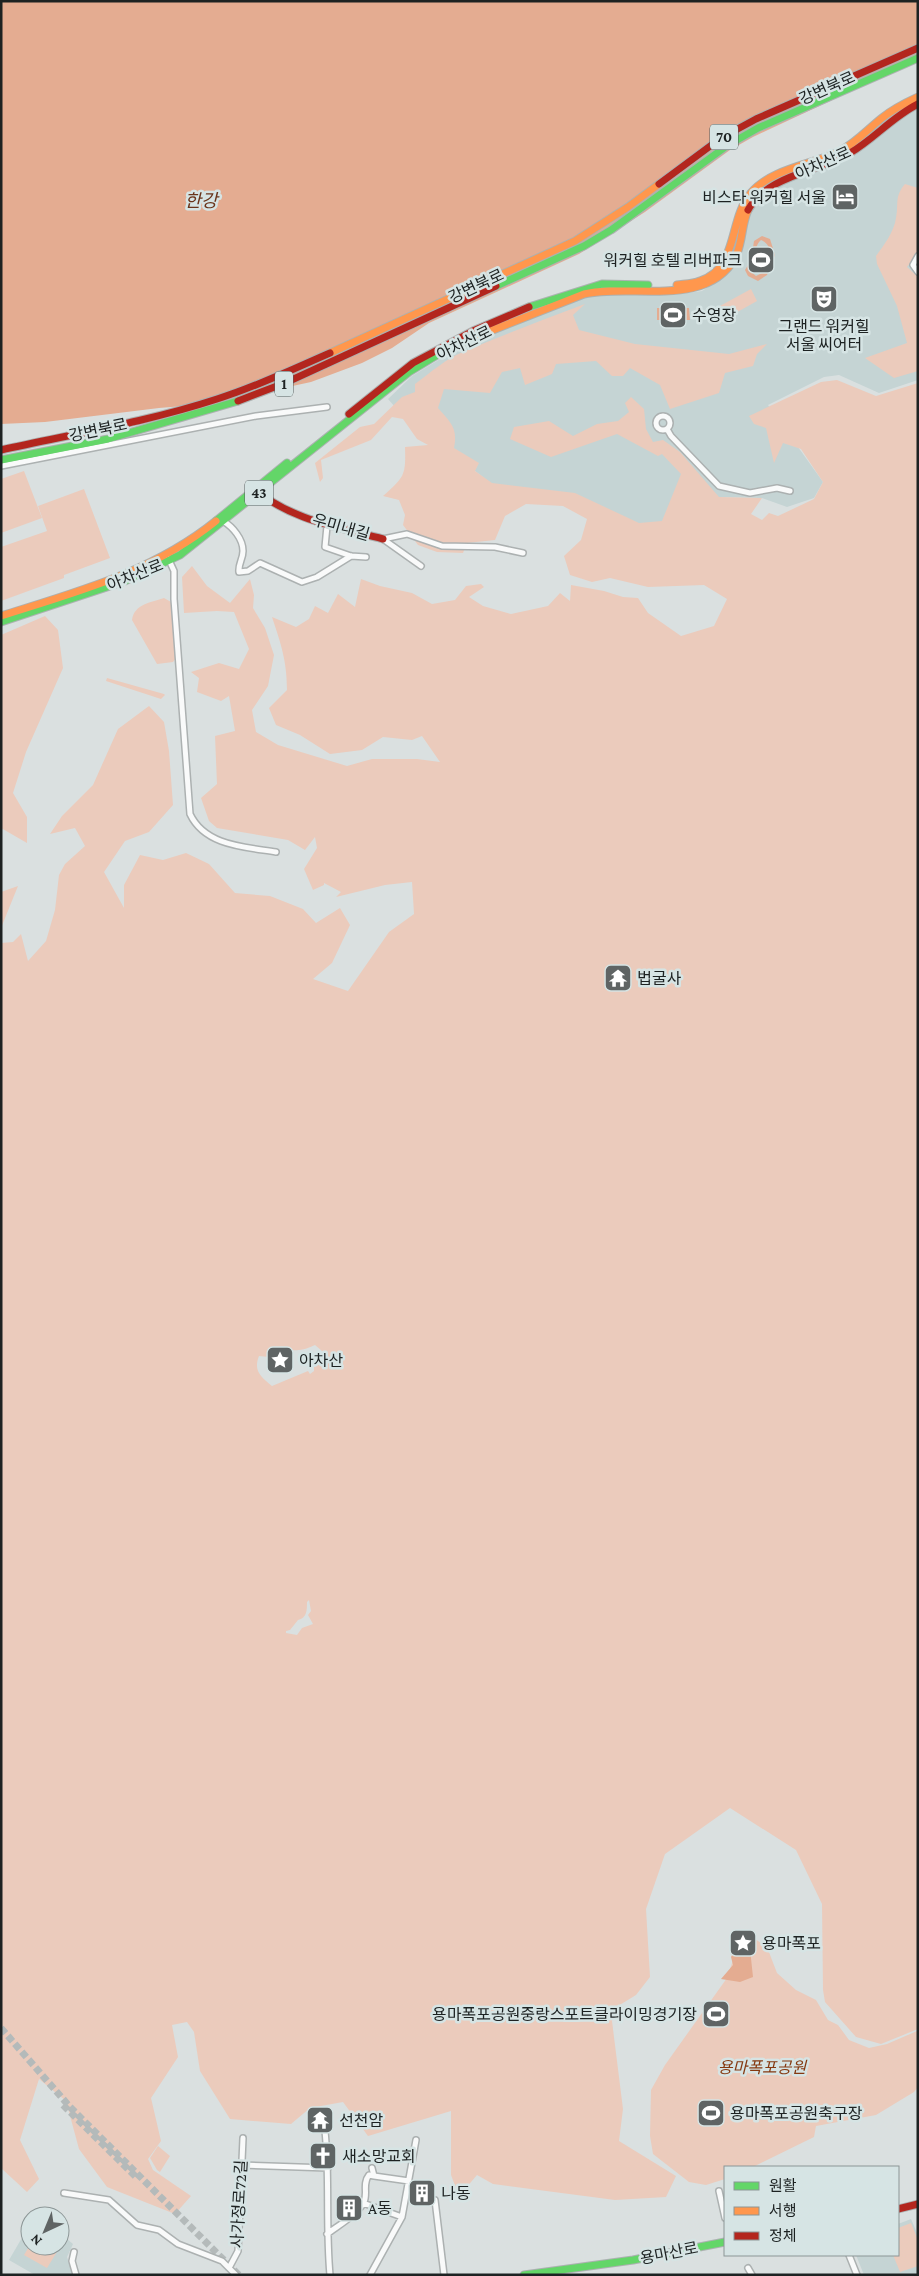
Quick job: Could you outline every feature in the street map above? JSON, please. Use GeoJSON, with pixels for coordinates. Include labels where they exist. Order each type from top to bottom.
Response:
{"type":"FeatureCollection","features":[{"type":"Feature","properties":{"kind":"main road","name":"강변북로"},"geometry":{"type":"LineString","coordinates":[[1,450],[128,424],[218,399],[285,374],[575,241],[605,222],[696,155],[756,119],[918,48]]}},
{"type":"Feature","properties":{"kind":"main road","name":"강변북로"},"geometry":{"type":"LineString","coordinates":[[1,460],[108,439],[222,407],[285,383],[552,262],[611,230],[707,159],[758,128],[918,58]]}},
{"type":"Feature","properties":{"kind":"main road","name":"아차산로"},"geometry":{"type":"LineString","coordinates":[[1,622],[138,572],[178,552],[223,521],[256,491],[403,370],[431,352],[473,331],[566,294],[602,284],[672,286],[705,280],[723,265],[728,256],[739,214],[753,191],[779,176],[839,152],[852,144],[888,113],[918,97]]}},
{"type":"Feature","properties":{"kind":"main road","name":"아차산로"},"geometry":{"type":"LineString","coordinates":[[178,552],[408,372],[439,354],[470,339],[584,294],[601,290],[687,290],[700,288],[712,282],[725,272],[736,258],[746,212],[753,201],[764,190],[850,153],[902,112],[918,104]]}},
{"type":"Feature","properties":{"kind":"main road","name":"우미내길"},"geometry":{"type":"LineString","coordinates":[[256,491],[264,500],[327,526],[383,539]]}},
{"type":"Feature","properties":{"kind":"main road","name":"아차산로"},"geometry":{"type":"LineString","coordinates":[[1,616],[138,572]]}},
{"type":"Feature","properties":{"kind":"main road"},"geometry":{"type":"LineString","coordinates":[[899,2209],[918,2204]]}},
{"type":"Feature","properties":{"kind":"main road","name":"용마산로"},"geometry":{"type":"LineString","coordinates":[[524,2275],[633,2260],[724,2242]]}},
{"type":"Feature","properties":{"kind":"street"},"geometry":{"type":"LineString","coordinates":[[918,256],[913,265],[918,272]]}},
{"type":"Feature","properties":{"kind":"street"},"geometry":{"type":"LineString","coordinates":[[1,466],[256,416],[327,407]]}},
{"type":"Feature","properties":{"kind":"street"},"geometry":{"type":"LineString","coordinates":[[667,429],[671,436],[718,486],[750,493],[777,488],[790,491]]}},
{"type":"Feature","properties":{"kind":"street"},"geometry":{"type":"LineString","coordinates":[[223,521],[235,529],[243,551],[238,565],[239,572],[248,571],[260,563],[302,582],[317,577],[351,556]]}},
{"type":"Feature","properties":{"kind":"street"},"geometry":{"type":"LineString","coordinates":[[327,526],[325,547],[351,556],[366,557]]}},
{"type":"Feature","properties":{"kind":"street","name":"우미내길"},"geometry":{"type":"LineString","coordinates":[[383,539],[407,534],[442,546],[495,547],[523,553]]}},
{"type":"Feature","properties":{"kind":"street"},"geometry":{"type":"LineString","coordinates":[[383,539],[421,566]]}},
{"type":"Feature","properties":{"kind":"street"},"geometry":{"type":"LineString","coordinates":[[168,558],[174,571],[174,599],[190,814],[199,828],[217,840],[276,852]]}},
{"type":"Feature","properties":{"kind":"street"},"geometry":{"type":"LineString","coordinates":[[324,2115],[328,2168],[327,2234],[330,2275]]}},
{"type":"Feature","properties":{"kind":"street","name":"사가정로72길"},"geometry":{"type":"LineString","coordinates":[[229,2268],[238,2251],[243,2138]]}},
{"type":"Feature","properties":{"kind":"street"},"geometry":{"type":"LineString","coordinates":[[370,2275],[402,2217],[416,2140]]}},
{"type":"Feature","properties":{"kind":"street"},"geometry":{"type":"LineString","coordinates":[[241,2165],[328,2168]]}},
{"type":"Feature","properties":{"kind":"street"},"geometry":{"type":"LineString","coordinates":[[372,2168],[374,2176]]}},
{"type":"Feature","properties":{"kind":"street"},"geometry":{"type":"LineString","coordinates":[[327,2234],[347,2219],[363,2203],[365,2180],[368,2176],[409,2181]]}},
{"type":"Feature","properties":{"kind":"street"},"geometry":{"type":"LineString","coordinates":[[719,2191],[724,2214]]}},
{"type":"Feature","properties":{"kind":"street"},"geometry":{"type":"LineString","coordinates":[[64,2193],[109,2200],[138,2226],[158,2229],[178,2244],[213,2257],[236,2275]]}},
{"type":"Feature","properties":{"kind":"street"},"geometry":{"type":"LineString","coordinates":[[435,2200],[444,2275]]}},
{"type":"Feature","properties":{"kind":"street"},"geometry":{"type":"LineString","coordinates":[[363,2203],[402,2217]]}},
{"type":"Feature","properties":{"kind":"street"},"geometry":{"type":"LineString","coordinates":[[74,2252],[72,2261],[76,2275]]}},
{"type":"Feature","properties":{"kind":"street"},"geometry":{"type":"LineString","coordinates":[[849,2256],[857,2275]]}},
{"type":"Feature","properties":{"kind":"street"},"geometry":{"type":"LineString","coordinates":[[748,2268],[752,2275]]}},
{"type":"Feature","properties":{"kind":"shaded area"},"geometry":{"type":"Polygon","coordinates":[[[918,107],[918,380],[879,393],[839,375],[824,377],[768,405],[823,482],[814,498],[787,507],[762,498],[719,497],[656,531],[492,484],[402,415],[388,399],[412,376],[465,344],[585,296],[602,293],[688,293],[702,291],[729,273],[738,259],[748,214],[759,198],[771,188],[835,164],[866,145],[897,118],[918,107]]]}},
{"type":"Feature","properties":{"kind":"shaded area"},"geometry":{"type":"Polygon","coordinates":[[[911,2219],[918,2235],[918,2275],[864,2275],[856,2256],[899,2256],[899,2224],[911,2219]]]}},
{"type":"Feature","properties":{"kind":"shaded area"},"geometry":{"type":"Polygon","coordinates":[[[20,2241],[20,2256],[67,2256],[73,2275],[35,2275],[9,2260],[20,2241]]]}},
{"type":"Feature","properties":{"kind":"green space"},"geometry":{"type":"Polygon","coordinates":[[[905,184],[918,188],[918,253],[907,267],[918,277],[918,371],[894,378],[865,358],[907,343],[897,306],[877,264],[876,256],[893,228],[898,197],[905,184]]]}},
{"type":"Feature","properties":{"kind":"green space"},"geometry":{"type":"Polygon","coordinates":[[[751,289],[757,301],[716,324],[709,312],[751,289]]]}},
{"type":"Feature","properties":{"kind":"green space"},"geometry":{"type":"Polygon","coordinates":[[[585,304],[573,315],[579,330],[635,344],[729,354],[767,344],[757,354],[753,366],[725,373],[719,393],[670,409],[660,385],[630,368],[623,376],[612,376],[596,361],[556,364],[552,374],[525,385],[520,368],[502,372],[490,393],[444,389],[438,408],[447,418],[454,431],[454,448],[479,463],[475,471],[492,483],[575,493],[639,523],[662,521],[681,474],[662,454],[658,456],[617,434],[551,457],[510,439],[514,427],[549,421],[573,436],[597,424],[618,421],[629,412],[625,403],[631,397],[644,409],[646,429],[653,442],[663,440],[680,452],[719,497],[762,498],[751,514],[762,520],[769,513],[778,516],[814,499],[823,482],[801,449],[783,443],[774,463],[766,428],[754,424],[749,416],[821,382],[837,380],[876,396],[918,383],[918,2029],[881,2044],[856,2037],[825,2002],[823,1990],[822,1904],[796,1850],[730,1808],[665,1854],[646,1909],[650,1977],[636,1995],[618,2006],[612,2021],[623,2109],[619,2141],[676,2176],[666,2197],[615,2200],[493,2184],[477,2175],[459,2196],[451,2175],[451,2111],[368,2136],[343,2102],[310,2108],[291,2124],[230,2119],[200,2071],[194,2032],[187,2022],[172,2025],[178,2057],[151,2098],[161,2141],[148,2159],[153,2170],[191,2196],[175,2214],[107,2187],[79,2149],[66,2101],[39,2079],[20,2140],[39,2179],[27,2192],[1,2168],[1,943],[13,942],[21,934],[28,961],[46,941],[55,910],[59,875],[65,864],[85,846],[75,828],[50,834],[62,816],[93,785],[118,729],[149,706],[164,722],[169,751],[173,805],[149,832],[125,841],[104,872],[124,908],[124,885],[140,855],[163,860],[186,853],[209,864],[235,893],[270,896],[303,909],[316,923],[340,908],[350,925],[332,963],[313,979],[348,991],[389,932],[414,914],[412,882],[385,885],[336,897],[341,892],[324,883],[324,885],[313,890],[304,869],[317,848],[315,837],[305,850],[288,840],[217,828],[209,821],[201,798],[217,784],[215,736],[235,731],[229,696],[221,701],[197,692],[199,678],[191,672],[219,663],[239,669],[249,649],[234,612],[184,613],[182,577],[192,566],[207,586],[230,603],[250,579],[254,595],[253,608],[265,628],[274,655],[268,686],[252,710],[256,732],[278,745],[347,766],[372,759],[417,759],[440,762],[422,736],[412,740],[383,737],[362,750],[330,754],[300,735],[276,725],[269,708],[287,690],[287,680],[283,653],[272,617],[296,627],[309,619],[315,606],[328,613],[338,594],[355,607],[361,579],[380,586],[412,593],[432,604],[455,600],[466,586],[481,584],[484,587],[469,597],[483,606],[511,614],[548,606],[560,593],[570,601],[571,585],[604,591],[623,597],[638,598],[648,613],[681,636],[714,626],[727,599],[704,585],[648,587],[610,578],[592,582],[570,575],[564,556],[581,540],[587,519],[563,506],[526,504],[505,516],[495,540],[467,543],[463,553],[437,552],[418,545],[403,525],[405,515],[399,500],[383,496],[402,475],[405,464],[405,447],[428,445],[417,439],[403,419],[392,417],[371,440],[321,460],[323,478],[320,482],[315,463],[360,427],[374,424],[402,397],[415,392],[415,384],[445,362],[478,346],[585,304]],[[315,1345],[298,1350],[288,1348],[269,1357],[259,1356],[257,1366],[259,1373],[272,1386],[308,1371],[310,1374],[323,1356],[322,1351],[315,1345]],[[309,1600],[305,1616],[298,1620],[286,1633],[297,1635],[302,1628],[313,1624],[308,1615],[311,1611],[309,1600]]]}},
{"type":"Feature","properties":{"kind":"green space"},"geometry":{"type":"Polygon","coordinates":[[[24,471],[42,518],[1,533],[1,479],[24,471]]]}},
{"type":"Feature","properties":{"kind":"green space"},"geometry":{"type":"Polygon","coordinates":[[[84,489],[110,558],[64,575],[64,578],[1,601],[1,547],[47,531],[38,506],[84,489]]]}},
{"type":"Feature","properties":{"kind":"green space"},"geometry":{"type":"Polygon","coordinates":[[[164,598],[171,602],[176,658],[173,662],[157,664],[132,620],[136,610],[140,607],[149,602],[164,598]]]}},
{"type":"Feature","properties":{"kind":"green space"},"geometry":{"type":"Polygon","coordinates":[[[45,616],[58,630],[63,668],[26,752],[13,793],[27,817],[27,843],[1,828],[1,635],[45,616]]]}},
{"type":"Feature","properties":{"kind":"green space"},"geometry":{"type":"Polygon","coordinates":[[[107,678],[165,695],[161,699],[106,681],[107,678]]]}},
{"type":"Feature","properties":{"kind":"green space"},"geometry":{"type":"Polygon","coordinates":[[[18,886],[1,928],[1,892],[18,886]]]}},
{"type":"Feature","properties":{"kind":"green space","name":"용마폭포공원"},"geometry":{"type":"Polygon","coordinates":[[[752,1937],[767,1947],[777,1973],[796,1990],[816,2000],[828,2020],[838,2025],[849,2040],[869,2048],[887,2044],[917,2031],[918,2087],[914,2092],[876,2115],[816,2126],[814,2137],[755,2166],[724,2166],[724,2179],[706,2185],[689,2182],[653,2154],[650,2136],[651,2090],[665,2065],[727,1978],[735,1954],[752,1937]]]}},
{"type":"Feature","properties":{"kind":"green space"},"geometry":{"type":"Polygon","coordinates":[[[158,2146],[170,2156],[160,2172],[150,2158],[158,2146]]]}},
{"type":"Feature","properties":{"kind":"green space"},"geometry":{"type":"Polygon","coordinates":[[[911,2223],[918,2240],[918,2266],[900,2272],[893,2256],[899,2256],[899,2228],[911,2223]]]}},
{"type":"Feature","properties":{"kind":"green space"},"geometry":{"type":"Polygon","coordinates":[[[26,2256],[54,2256],[47,2268],[26,2256]]]}},
{"type":"Feature","properties":{"kind":"water","name":"한강"},"geometry":{"type":"Polygon","coordinates":[[[1,1],[918,1],[918,60],[753,137],[730,150],[645,212],[579,254],[429,323],[392,348],[362,363],[311,382],[208,404],[45,422],[1,424],[1,1]]]}},
{"type":"Feature","properties":{"kind":"water"},"geometry":{"type":"Polygon","coordinates":[[[762,236],[770,239],[775,255],[767,275],[758,281],[748,276],[745,270],[751,260],[754,241],[762,236]],[[761,240],[758,243],[749,270],[756,276],[762,273],[768,260],[769,250],[766,243],[761,240]]]}},
{"type":"Feature","properties":{"kind":"water","name":"수영장"},"geometry":{"type":"Polygon","coordinates":[[[657,308],[689,308],[690,320],[657,320],[657,308]]]}},
{"type":"Feature","properties":{"kind":"water"},"geometry":{"type":"Polygon","coordinates":[[[743,1943],[750,1949],[753,1977],[740,1982],[721,1979],[733,1965],[731,1957],[737,1946],[743,1943]]]}},
{"type":"Feature","properties":{"kind":"tunnel"},"geometry":{"type":"LineString","coordinates":[[1,2028],[70,2107],[239,2275]]}},
{"type":"Feature","properties":{"kind":"tunnel"},"geometry":{"type":"LineString","coordinates":[[63,2105],[137,2178]]}},
{"type":"Feature","properties":{"kind":"traffic: fast"},"geometry":{"type":"LineString","coordinates":[[496,286],[584,246],[611,230],[728,145],[758,128],[918,58]]}},
{"type":"Feature","properties":{"kind":"traffic: fast"},"geometry":{"type":"LineString","coordinates":[[529,307],[602,284],[648,285]]}},
{"type":"Feature","properties":{"kind":"traffic: fast"},"geometry":{"type":"LineString","coordinates":[[1,622],[125,581],[180,555],[409,372],[442,352]]}},
{"type":"Feature","properties":{"kind":"traffic: fast"},"geometry":{"type":"LineString","coordinates":[[1,460],[108,439],[238,401]]}},
{"type":"Feature","properties":{"kind":"traffic: fast"},"geometry":{"type":"LineString","coordinates":[[216,521],[287,463]]}},
{"type":"Feature","properties":{"kind":"traffic: fast"},"geometry":{"type":"LineString","coordinates":[[524,2275],[633,2260],[724,2242]]}},
{"type":"Feature","properties":{"kind":"traffic: slow"},"geometry":{"type":"LineString","coordinates":[[677,285],[700,281],[712,275],[721,266],[732,242],[744,204],[751,193],[760,185],[781,172],[829,156],[846,148],[890,112],[918,97]]}},
{"type":"Feature","properties":{"kind":"traffic: slow"},"geometry":{"type":"LineString","coordinates":[[330,353],[575,241],[628,207],[659,184]]}},
{"type":"Feature","properties":{"kind":"traffic: slow"},"geometry":{"type":"LineString","coordinates":[[442,352],[584,294],[603,291],[666,291],[687,289],[706,284],[722,274],[735,258],[748,210]]}},
{"type":"Feature","properties":{"kind":"traffic: slow"},"geometry":{"type":"LineString","coordinates":[[1,616],[113,579],[167,554],[192,539],[216,521]]}},
{"type":"Feature","properties":{"kind":"traffic: jam"},"geometry":{"type":"LineString","coordinates":[[659,184],[721,138],[756,119],[918,48]]}},
{"type":"Feature","properties":{"kind":"traffic: jam"},"geometry":{"type":"LineString","coordinates":[[748,210],[757,198],[768,189],[780,182],[850,153],[900,115],[918,104]]}},
{"type":"Feature","properties":{"kind":"traffic: jam"},"geometry":{"type":"LineString","coordinates":[[238,401],[285,383],[496,286]]}},
{"type":"Feature","properties":{"kind":"traffic: jam"},"geometry":{"type":"LineString","coordinates":[[349,414],[413,363],[473,331],[529,307]]}},
{"type":"Feature","properties":{"kind":"traffic: jam"},"geometry":{"type":"LineString","coordinates":[[1,450],[137,421],[191,407],[246,389],[330,353]]}},
{"type":"Feature","properties":{"kind":"traffic: jam"},"geometry":{"type":"LineString","coordinates":[[255,489],[269,500],[299,515],[332,526],[383,539]]}},
{"type":"Feature","properties":{"kind":"traffic: jam"},"geometry":{"type":"LineString","coordinates":[[899,2209],[918,2204]]}},
{"type":"Feature","properties":{"kind":"place","name":"비스타 워커힐 서울"},"geometry":{"type":"Point","coordinates":[845,197]}},
{"type":"Feature","properties":{"kind":"place","name":"워커힐 호텔 리버파크"},"geometry":{"type":"Point","coordinates":[761,260]}},
{"type":"Feature","properties":{"kind":"place","name":"그랜드 워커힐 서울 씨어터"},"geometry":{"type":"Point","coordinates":[824,299]}},
{"type":"Feature","properties":{"kind":"place","name":"수영장"},"geometry":{"type":"Point","coordinates":[673,315]}},
{"type":"Feature","properties":{"kind":"place","name":"법굴사"},"geometry":{"type":"Point","coordinates":[618,978]}},
{"type":"Feature","properties":{"kind":"place","name":"아차산"},"geometry":{"type":"Point","coordinates":[280,1360]}},
{"type":"Feature","properties":{"kind":"place","name":"용마폭포"},"geometry":{"type":"Point","coordinates":[743,1943]}},
{"type":"Feature","properties":{"kind":"place","name":"용마폭포공원중랑스포트클라이밍경기장"},"geometry":{"type":"Point","coordinates":[716,2014]}},
{"type":"Feature","properties":{"kind":"place","name":"용마폭포공원축구장"},"geometry":{"type":"Point","coordinates":[711,2113]}},
{"type":"Feature","properties":{"kind":"place","name":"선천암"},"geometry":{"type":"Point","coordinates":[320,2120]}},
{"type":"Feature","properties":{"kind":"place","name":"새소망교회"},"geometry":{"type":"Point","coordinates":[323,2156]}},
{"type":"Feature","properties":{"kind":"place","name":"나동"},"geometry":{"type":"Point","coordinates":[422,2193]}},
{"type":"Feature","properties":{"kind":"place","name":"A동"},"geometry":{"type":"Point","coordinates":[349,2208]}}]}
